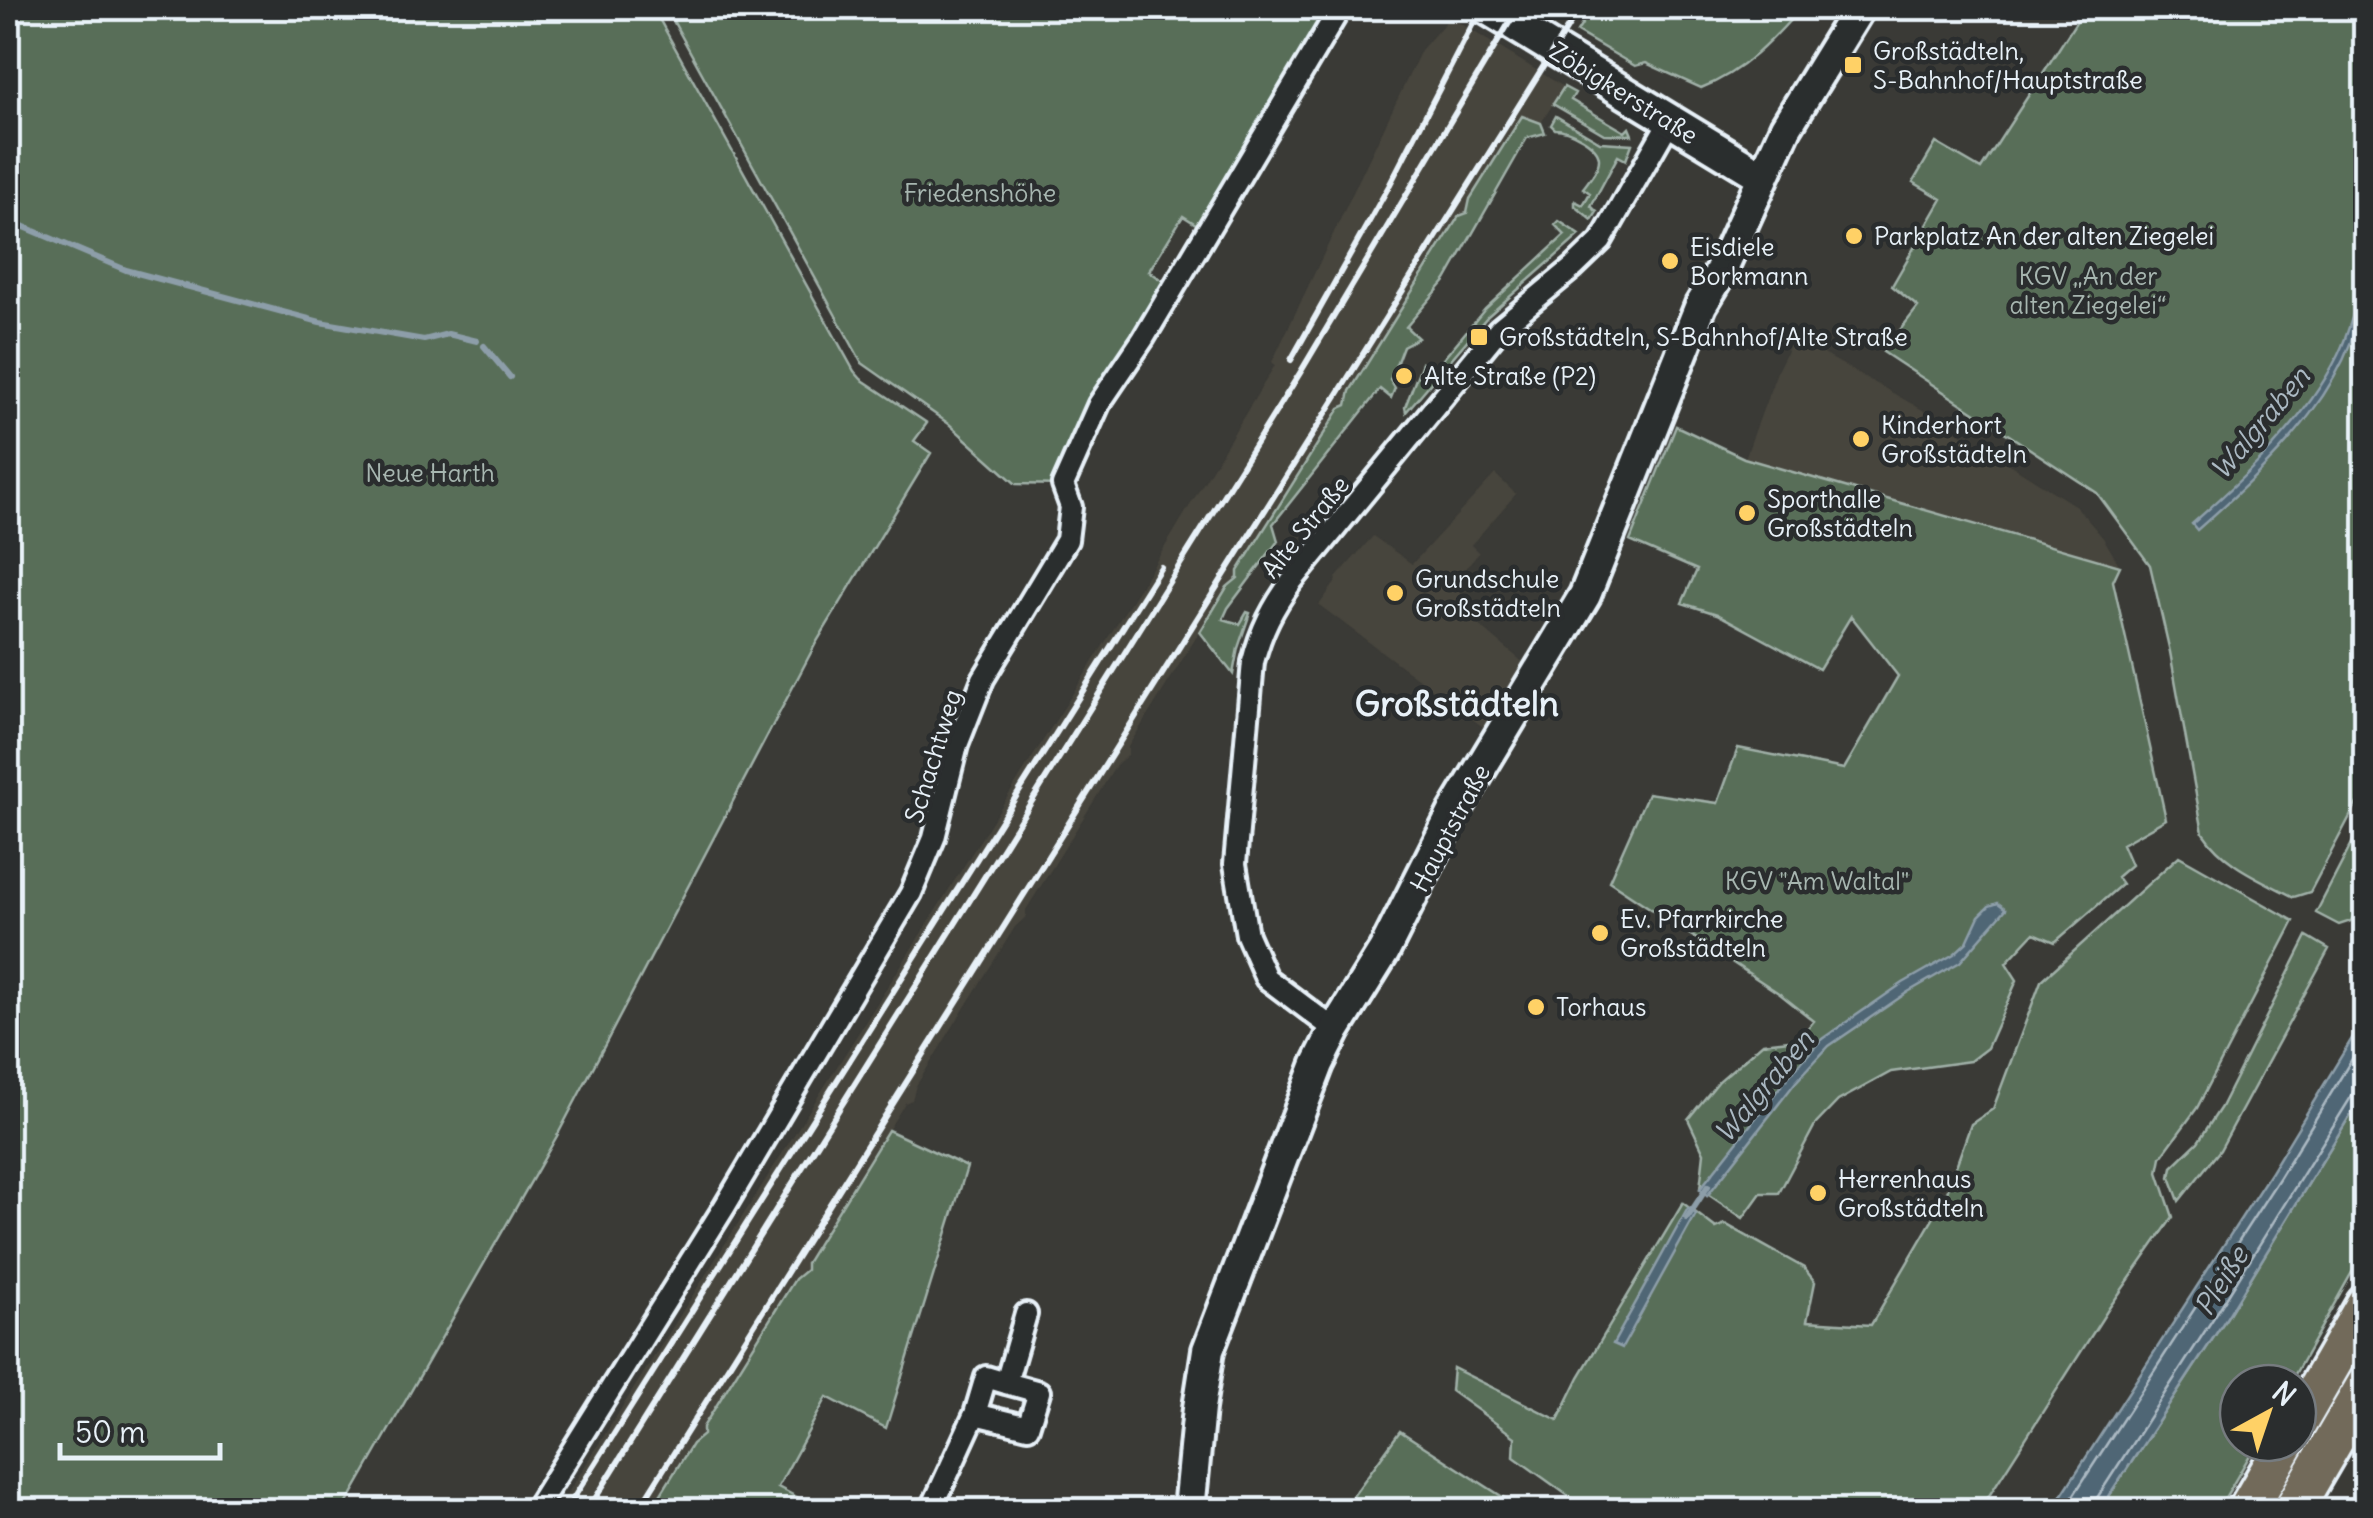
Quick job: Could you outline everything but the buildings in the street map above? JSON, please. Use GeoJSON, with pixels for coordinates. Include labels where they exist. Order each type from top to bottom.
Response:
{"type":"FeatureCollection","features":[{"type":"Feature","properties":{"kind":"highway"},"geometry":{"type":"LineString","coordinates":[[2318,1387],[2366,1304]]}},
{"type":"Feature","properties":{"kind":"highway"},"geometry":{"type":"LineString","coordinates":[[2293,1510],[2366,1385]]}},
{"type":"Feature","properties":{"kind":"highway"},"geometry":{"type":"LineString","coordinates":[[2247,1510],[2274,1463]]}},
{"type":"Feature","properties":{"kind":"main road","name":"Zöbigkerstraße"},"geometry":{"type":"LineString","coordinates":[[1486,8],[1762,176]]}},
{"type":"Feature","properties":{"kind":"main road","name":"Hauptstraße"},"geometry":{"type":"LineString","coordinates":[[1189,1510],[1208,1350],[1334,1030],[1384,951],[1453,814],[1585,595],[1701,305],[1718,277],[1786,127],[1858,8]]}},
{"type":"Feature","properties":{"kind":"street","name":"Schachtweg"},"geometry":{"type":"LineString","coordinates":[[534,1510],[724,1206],[911,893],[934,838],[956,745],[983,679],[1067,540],[1071,507],[1063,485],[1076,450],[1099,404],[1143,339],[1340,8]]}},
{"type":"Feature","properties":{"kind":"street","name":"Alte Straße"},"geometry":{"type":"LineString","coordinates":[[1334,1030],[1266,978],[1246,935],[1235,864],[1254,662],[1260,635],[1292,581],[1499,329],[1574,267],[1600,240],[1669,122]]}},
{"type":"Feature","properties":{"kind":"street"},"geometry":{"type":"LineString","coordinates":[[1006,1383],[1026,1314]]}},
{"type":"Feature","properties":{"kind":"street"},"geometry":{"type":"LineString","coordinates":[[930,1510],[975,1414],[986,1377],[1039,1392],[1028,1427],[975,1414]]}},
{"type":"Feature","properties":{"kind":"shaded area"},"geometry":{"type":"Polygon","coordinates":[[[1450,17],[1564,87],[1541,123],[1522,116],[1470,199],[1467,213],[1459,216],[1350,391],[1347,405],[1339,408],[1238,570],[1239,578],[1227,588],[1128,747],[1128,755],[1117,764],[1026,910],[1026,917],[1015,927],[916,1086],[912,1100],[905,1103],[806,1263],[806,1270],[651,1510],[557,1510],[1152,568],[1275,365],[1272,362],[1421,50],[1450,17]]]}},
{"type":"Feature","properties":{"kind":"shaded area","name":"Kinderhort Großstädteln"},"geometry":{"type":"Polygon","coordinates":[[[1794,337],[1921,409],[2076,506],[2104,539],[2120,566],[1745,458],[1794,337]]]}},
{"type":"Feature","properties":{"kind":"shaded area","name":"Grundschule Großstädteln"},"geometry":{"type":"Polygon","coordinates":[[[1495,474],[1516,494],[1471,545],[1479,553],[1452,585],[1471,601],[1473,620],[1525,664],[1483,727],[1319,605],[1336,578],[1373,536],[1412,564],[1495,474]]]}},
{"type":"Feature","properties":{"kind":"green space","name":"Neue Harth"},"geometry":{"type":"Polygon","coordinates":[[[8,8],[653,8],[854,371],[927,423],[914,441],[931,453],[816,643],[557,1136],[343,1510],[8,1510],[8,8]]]}},
{"type":"Feature","properties":{"kind":"green space","name":"Friedenshöhe"},"geometry":{"type":"Polygon","coordinates":[[[666,8],[1340,8],[1207,231],[1183,216],[1149,271],[1173,288],[1063,485],[1016,484],[949,424],[862,363],[666,8]]]}},
{"type":"Feature","properties":{"kind":"green space"},"geometry":{"type":"Polygon","coordinates":[[[1592,8],[1801,8],[1743,64],[1701,88],[1646,63],[1635,66],[1577,32],[1592,8]]]}},
{"type":"Feature","properties":{"kind":"green space","name":"KGV „An der alten Ziegelei“"},"geometry":{"type":"Polygon","coordinates":[[[2085,8],[2365,8],[2365,788],[2310,892],[2294,897],[2232,863],[2203,833],[2150,565],[2097,493],[1883,352],[1918,307],[1892,286],[1942,199],[1913,182],[1936,143],[1981,169],[2085,8]]]}},
{"type":"Feature","properties":{"kind":"green space"},"geometry":{"type":"Polygon","coordinates":[[[1564,87],[1575,93],[1571,100],[1625,132],[1629,128],[1632,135],[1604,134],[1553,104],[1564,87]]]}},
{"type":"Feature","properties":{"kind":"green space"},"geometry":{"type":"Polygon","coordinates":[[[1522,116],[1541,123],[1545,133],[1527,138],[1446,280],[1406,327],[1418,338],[1403,346],[1390,380],[1395,388],[1391,398],[1380,389],[1273,524],[1278,541],[1228,608],[1223,619],[1240,624],[1250,613],[1233,674],[1200,632],[1227,587],[1238,578],[1238,571],[1340,408],[1347,405],[1350,391],[1459,216],[1467,213],[1470,199],[1522,116]]]}},
{"type":"Feature","properties":{"kind":"green space"},"geometry":{"type":"Polygon","coordinates":[[[1556,116],[1600,142],[1632,144],[1626,160],[1618,156],[1591,206],[1597,212],[1592,220],[1575,206],[1575,201],[1583,205],[1590,193],[1583,188],[1597,167],[1598,153],[1582,138],[1555,129],[1551,125],[1556,116]]]}},
{"type":"Feature","properties":{"kind":"green space"},"geometry":{"type":"Polygon","coordinates":[[[1559,221],[1580,235],[1488,316],[1406,412],[1422,363],[1433,371],[1485,309],[1565,235],[1555,225],[1559,221]]]}},
{"type":"Feature","properties":{"kind":"green space","name":"KGV \"Am Waltal\""},"geometry":{"type":"Polygon","coordinates":[[[1676,426],[1744,458],[2120,566],[2113,581],[2166,819],[2122,844],[2131,865],[2117,877],[2122,884],[2055,942],[2034,933],[2006,963],[2017,980],[1987,1048],[1970,1061],[1891,1072],[1838,1101],[1815,1125],[1779,1193],[1761,1193],[1743,1218],[1700,1189],[1704,1153],[1688,1119],[1719,1081],[1763,1043],[1798,1039],[1814,1021],[1780,994],[1609,881],[1648,793],[1718,803],[1738,748],[1844,769],[1898,676],[1851,616],[1819,669],[1717,614],[1682,603],[1697,570],[1630,541],[1676,426]]]}},
{"type":"Feature","properties":{"kind":"green space"},"geometry":{"type":"Polygon","coordinates":[[[2365,818],[2365,892],[2351,921],[2339,925],[2316,913],[2365,818]]]}},
{"type":"Feature","properties":{"kind":"green space"},"geometry":{"type":"Polygon","coordinates":[[[2179,856],[2294,921],[2197,1108],[2161,1157],[2158,1172],[2173,1217],[2109,1308],[1980,1510],[1588,1510],[1514,1457],[1515,1437],[1451,1391],[1453,1368],[1558,1420],[1579,1377],[1683,1203],[1716,1228],[1725,1224],[1804,1268],[1815,1282],[1807,1321],[1871,1325],[1944,1200],[1971,1124],[1993,1109],[2041,981],[2179,856]]]}},
{"type":"Feature","properties":{"kind":"green space"},"geometry":{"type":"Polygon","coordinates":[[[2307,936],[2329,949],[2220,1150],[2179,1201],[2170,1177],[2172,1167],[2198,1142],[2221,1107],[2307,936]]]}},
{"type":"Feature","properties":{"kind":"green space"},"geometry":{"type":"Polygon","coordinates":[[[2365,1091],[2365,1249],[2301,1363],[2218,1363],[2218,1463],[2245,1463],[2218,1510],[2100,1510],[2227,1317],[2365,1091]]]}},
{"type":"Feature","properties":{"kind":"green space"},"geometry":{"type":"Polygon","coordinates":[[[888,1130],[967,1167],[886,1428],[827,1397],[778,1487],[821,1510],[651,1510],[692,1444],[703,1435],[703,1427],[795,1279],[806,1270],[806,1263],[888,1130]]]}},
{"type":"Feature","properties":{"kind":"green space"},"geometry":{"type":"Polygon","coordinates":[[[1400,1431],[1523,1510],[1343,1510],[1400,1431]]]}},
{"type":"Feature","properties":{"kind":"water"},"geometry":{"type":"Polygon","coordinates":[[[2365,267],[2361,307],[2350,345],[2333,380],[2284,446],[2197,530],[2192,524],[2273,446],[2325,379],[2347,334],[2365,267]]]}},
{"type":"Feature","properties":{"kind":"water"},"geometry":{"type":"Polygon","coordinates":[[[1998,903],[2006,909],[1960,962],[1829,1046],[1795,1083],[1707,1196],[1700,1189],[1822,1039],[1903,983],[1954,954],[1967,942],[1979,916],[1998,903]]]}},
{"type":"Feature","properties":{"kind":"water","name":"Pleiße"},"geometry":{"type":"Polygon","coordinates":[[[2365,1017],[2365,1091],[2227,1317],[2100,1510],[2052,1510],[2271,1172],[2365,1017]]]}},
{"type":"Feature","properties":{"kind":"water"},"geometry":{"type":"Polygon","coordinates":[[[1688,1208],[1696,1214],[1622,1348],[1613,1344],[1688,1208]]]}},
{"type":"Feature","properties":{"kind":"waterway"},"geometry":{"type":"LineString","coordinates":[[8,220],[126,270],[320,322],[424,340],[448,334],[477,341]]}},
{"type":"Feature","properties":{"kind":"waterway"},"geometry":{"type":"LineString","coordinates":[[484,346],[510,377]]}},
{"type":"Feature","properties":{"kind":"waterway","name":"Walgraben"},"geometry":{"type":"LineString","coordinates":[[1687,1218],[1708,1186]]}},
{"type":"Feature","properties":{"kind":"railway"},"geometry":{"type":"LineString","coordinates":[[1291,360],[1389,186],[1481,8]]}},
{"type":"Feature","properties":{"kind":"railway"},"geometry":{"type":"LineString","coordinates":[[588,1510],[1300,373],[1518,8]]}},
{"type":"Feature","properties":{"kind":"railway"},"geometry":{"type":"LineString","coordinates":[[638,1510],[1580,8]]}},
{"type":"Feature","properties":{"kind":"railway"},"geometry":{"type":"LineString","coordinates":[[566,1510],[1161,567]]}},
{"type":"Feature","properties":{"kind":"place","name":"Großstädteln, S-Bahnhof/Hauptstraße"},"geometry":{"type":"Point","coordinates":[1853,65]}},
{"type":"Feature","properties":{"kind":"place","name":"Parkplatz An der alten Ziegelei"},"geometry":{"type":"Point","coordinates":[1854,236]}},
{"type":"Feature","properties":{"kind":"place","name":"Eisdiele Borkmann"},"geometry":{"type":"Point","coordinates":[1670,261]}},
{"type":"Feature","properties":{"kind":"place","name":"Großstädteln, S-Bahnhof/Alte Straße"},"geometry":{"type":"Point","coordinates":[1479,337]}},
{"type":"Feature","properties":{"kind":"place","name":"Alte Straße (P2)"},"geometry":{"type":"Point","coordinates":[1404,376]}},
{"type":"Feature","properties":{"kind":"place","name":"Kinderhort Großstädteln"},"geometry":{"type":"Point","coordinates":[1861,439]}},
{"type":"Feature","properties":{"kind":"place","name":"Sporthalle Großstädteln"},"geometry":{"type":"Point","coordinates":[1747,513]}},
{"type":"Feature","properties":{"kind":"place","name":"Grundschule Großstädteln"},"geometry":{"type":"Point","coordinates":[1395,593]}},
{"type":"Feature","properties":{"kind":"place","name":"Ev. Pfarrkirche Großstädteln"},"geometry":{"type":"Point","coordinates":[1600,933]}},
{"type":"Feature","properties":{"kind":"place","name":"Torhaus"},"geometry":{"type":"Point","coordinates":[1536,1007]}},
{"type":"Feature","properties":{"kind":"place","name":"Herrenhaus Großstädteln"},"geometry":{"type":"Point","coordinates":[1818,1193]}},
{"type":"Feature","properties":{"kind":"district","name":"Großstädteln"},"geometry":{"type":"Point","coordinates":[1457,703]}}]}
